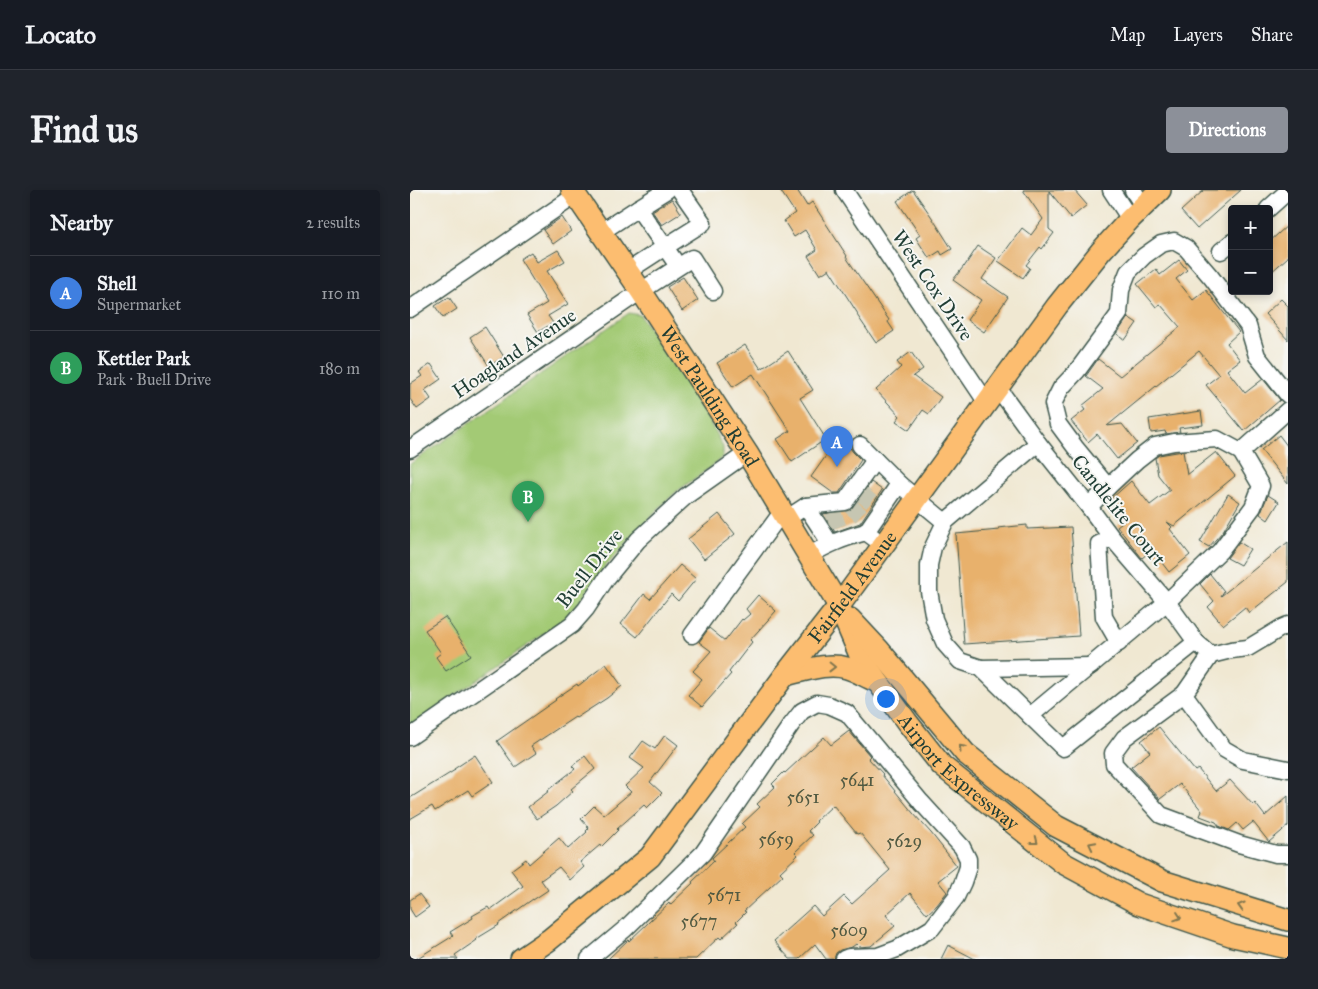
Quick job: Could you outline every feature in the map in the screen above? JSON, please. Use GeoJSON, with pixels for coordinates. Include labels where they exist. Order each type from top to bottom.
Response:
{"type":"FeatureCollection","features":[{"type":"Feature","properties":{"kind":"main road","name":"Fairfield Avenue"},"geometry":{"type":"LineString","coordinates":[[521,959],[549,940],[650,857],[785,675],[839,606],[1057,306],[1135,205],[1160,190]]}},
{"type":"Feature","properties":{"kind":"main road","name":"West Paulding Road"},"geometry":{"type":"LineString","coordinates":[[574,192],[747,453],[839,606]]}},
{"type":"Feature","properties":{"kind":"main road","name":"Airport Expressway"},"geometry":{"type":"LineString","coordinates":[[839,606],[862,660],[942,766],[1064,863],[1139,904],[1233,936],[1288,948]]}},
{"type":"Feature","properties":{"kind":"main road","name":"Airport Expressway"},"geometry":{"type":"LineString","coordinates":[[839,606],[879,650],[966,753],[1056,826],[1162,881],[1288,920]]}},
{"type":"Feature","properties":{"kind":"main road"},"geometry":{"type":"LineString","coordinates":[[785,675],[836,666],[847,668],[878,682]]}},
{"type":"Feature","properties":{"kind":"street"},"geometry":{"type":"LineString","coordinates":[[601,232],[667,190]]}},
{"type":"Feature","properties":{"kind":"street"},"geometry":{"type":"LineString","coordinates":[[628,271],[703,223],[680,190]]}},
{"type":"Feature","properties":{"kind":"street","name":"West Cox Drive"},"geometry":{"type":"LineString","coordinates":[[844,190],[992,396]]}},
{"type":"Feature","properties":{"kind":"street"},"geometry":{"type":"LineString","coordinates":[[1111,190],[1135,205]]}},
{"type":"Feature","properties":{"kind":"street"},"geometry":{"type":"LineString","coordinates":[[1272,205],[1288,191]]}},
{"type":"Feature","properties":{"kind":"street"},"geometry":{"type":"LineString","coordinates":[[410,309],[574,192]]}},
{"type":"Feature","properties":{"kind":"street"},"geometry":{"type":"LineString","coordinates":[[638,208],[678,266],[692,258],[713,291]]}},
{"type":"Feature","properties":{"kind":"street"},"geometry":{"type":"LineString","coordinates":[[1108,486],[1058,424],[1053,404],[1061,388],[1120,314],[1121,290],[1128,272],[1144,256],[1161,244],[1174,241],[1186,248],[1248,326],[1256,356],[1288,395]]}},
{"type":"Feature","properties":{"kind":"street","name":"Hoagland Avenue"},"geometry":{"type":"LineString","coordinates":[[410,449],[678,266]]}},
{"type":"Feature","properties":{"kind":"street","name":"Candlelite Court"},"geometry":{"type":"LineString","coordinates":[[992,396],[1038,443],[1089,506],[1112,538],[1167,602],[1196,642],[1211,656]]}},
{"type":"Feature","properties":{"kind":"street"},"geometry":{"type":"LineString","coordinates":[[1241,452],[1288,410]]}},
{"type":"Feature","properties":{"kind":"street"},"geometry":{"type":"LineString","coordinates":[[1030,716],[1167,602],[1220,551],[1253,507],[1261,486],[1241,452],[1217,439],[1162,444],[1150,450],[1108,486],[1089,506]]}},
{"type":"Feature","properties":{"kind":"street"},"geometry":{"type":"LineString","coordinates":[[1038,443],[945,522],[933,547],[929,565],[929,591],[934,619],[945,644],[960,661],[980,668],[1091,666]]}},
{"type":"Feature","properties":{"kind":"street"},"geometry":{"type":"LineString","coordinates":[[860,445],[899,484],[945,522]]}},
{"type":"Feature","properties":{"kind":"street","name":"Buell Drive"},"geometry":{"type":"LineString","coordinates":[[410,737],[572,625],[638,540],[686,496],[747,453]]}},
{"type":"Feature","properties":{"kind":"street"},"geometry":{"type":"LineString","coordinates":[[692,635],[784,515],[806,506],[845,501],[875,460]]}},
{"type":"Feature","properties":{"kind":"street"},"geometry":{"type":"LineString","coordinates":[[808,556],[838,537],[867,525],[878,507],[899,484]]}},
{"type":"Feature","properties":{"kind":"street"},"geometry":{"type":"LineString","coordinates":[[806,506],[838,537]]}},
{"type":"Feature","properties":{"kind":"street"},"geometry":{"type":"LineString","coordinates":[[867,525],[883,545]]}},
{"type":"Feature","properties":{"kind":"street"},"geometry":{"type":"LineString","coordinates":[[1112,538],[1098,544],[1104,617],[1119,643]]}},
{"type":"Feature","properties":{"kind":"street"},"geometry":{"type":"LineString","coordinates":[[1288,625],[1248,648],[1231,650],[1211,656],[1184,694],[1124,738],[1113,753],[1114,764],[1161,815],[1238,844],[1276,854],[1288,854]]}},
{"type":"Feature","properties":{"kind":"street"},"geometry":{"type":"LineString","coordinates":[[980,668],[1063,748],[1196,642]]}},
{"type":"Feature","properties":{"kind":"street"},"geometry":{"type":"LineString","coordinates":[[1184,694],[1224,749],[1242,760],[1288,769]]}},
{"type":"Feature","properties":{"kind":"street"},"geometry":{"type":"LineString","coordinates":[[588,959],[625,929],[703,853],[791,724],[802,710],[817,703],[829,705],[847,713],[921,802],[962,847],[968,859],[968,867],[956,897],[932,928],[897,949],[878,957],[849,957],[844,959]]}},
{"type":"Feature","properties":{"kind":"green space"},"geometry":{"type":"Polygon","coordinates":[[[629,313],[640,315],[700,404],[723,447],[723,456],[676,492],[656,511],[605,567],[565,619],[410,727],[410,464],[629,313]]]}},
{"type":"Feature","properties":{"kind":"building"},"geometry":{"type":"Polygon","coordinates":[[[780,190],[797,190],[807,206],[812,202],[846,257],[889,320],[888,322],[894,331],[876,343],[829,269],[820,275],[808,256],[817,250],[805,230],[794,237],[784,221],[795,213],[780,190]]]}},
{"type":"Feature","properties":{"kind":"building"},"geometry":{"type":"Polygon","coordinates":[[[913,190],[952,249],[942,255],[940,251],[929,258],[916,238],[920,235],[897,201],[913,190]]]}},
{"type":"Feature","properties":{"kind":"building"},"geometry":{"type":"Polygon","coordinates":[[[1023,190],[1074,190],[1087,205],[1071,218],[1049,191],[1049,229],[1054,233],[1042,249],[1040,247],[1026,265],[1030,268],[1023,278],[998,261],[1022,228],[1031,235],[1043,219],[1023,190]]]}},
{"type":"Feature","properties":{"kind":"building"},"geometry":{"type":"Polygon","coordinates":[[[1204,190],[1241,190],[1197,229],[1181,211],[1204,190]]]}},
{"type":"Feature","properties":{"kind":"building"},"geometry":{"type":"Polygon","coordinates":[[[672,199],[681,213],[662,225],[652,211],[672,199]]]}},
{"type":"Feature","properties":{"kind":"building"},"geometry":{"type":"Polygon","coordinates":[[[562,217],[571,231],[553,244],[543,230],[562,217]]]}},
{"type":"Feature","properties":{"kind":"building"},"geometry":{"type":"Polygon","coordinates":[[[1288,225],[1288,257],[1273,270],[1273,250],[1273,238],[1288,225]]]}},
{"type":"Feature","properties":{"kind":"building"},"geometry":{"type":"Polygon","coordinates":[[[978,246],[996,258],[982,279],[1008,297],[984,332],[967,320],[981,300],[953,280],[978,246]]]}},
{"type":"Feature","properties":{"kind":"building"},"geometry":{"type":"Polygon","coordinates":[[[558,250],[565,261],[547,271],[568,304],[548,316],[553,323],[538,332],[527,315],[547,303],[520,259],[531,252],[537,262],[558,250]]]}},
{"type":"Feature","properties":{"kind":"building"},"geometry":{"type":"Polygon","coordinates":[[[1179,260],[1187,270],[1176,279],[1193,300],[1206,290],[1239,332],[1227,343],[1240,360],[1227,370],[1245,393],[1263,379],[1280,400],[1244,431],[1206,385],[1219,375],[1199,351],[1107,426],[1122,424],[1137,443],[1117,459],[1097,434],[1088,442],[1071,421],[1085,410],[1082,406],[1103,389],[1086,376],[1098,359],[1120,376],[1180,327],[1160,304],[1156,307],[1137,284],[1156,269],[1160,275],[1179,260]]]}},
{"type":"Feature","properties":{"kind":"building"},"geometry":{"type":"Polygon","coordinates":[[[683,277],[698,300],[682,311],[667,287],[683,277]]]}},
{"type":"Feature","properties":{"kind":"building"},"geometry":{"type":"Polygon","coordinates":[[[449,297],[457,309],[443,318],[435,306],[449,297]]]}},
{"type":"Feature","properties":{"kind":"building"},"geometry":{"type":"Polygon","coordinates":[[[1281,299],[1288,306],[1288,340],[1265,314],[1281,299]]]}},
{"type":"Feature","properties":{"kind":"building"},"geometry":{"type":"Polygon","coordinates":[[[1128,317],[1137,323],[1125,340],[1117,334],[1128,317]]]}},
{"type":"Feature","properties":{"kind":"building"},"geometry":{"type":"Polygon","coordinates":[[[485,327],[504,357],[489,366],[470,337],[485,327]]]}},
{"type":"Feature","properties":{"kind":"building"},"geometry":{"type":"Polygon","coordinates":[[[745,345],[761,369],[788,351],[813,390],[800,398],[826,439],[792,462],[777,439],[790,431],[753,374],[733,387],[717,363],[745,345]]]}},
{"type":"Feature","properties":{"kind":"building"},"geometry":{"type":"Polygon","coordinates":[[[911,352],[923,369],[913,376],[941,397],[929,414],[923,410],[909,430],[896,421],[900,416],[876,390],[901,367],[897,362],[911,352]]]}},
{"type":"Feature","properties":{"kind":"building"},"geometry":{"type":"Polygon","coordinates":[[[431,364],[441,379],[425,390],[431,399],[417,409],[410,399],[410,384],[422,376],[419,372],[431,364]]]}},
{"type":"Feature","properties":{"kind":"building"},"geometry":{"type":"Polygon","coordinates":[[[1201,411],[1203,425],[1179,428],[1180,432],[1166,434],[1165,431],[1151,433],[1149,419],[1201,411]]]}},
{"type":"Feature","properties":{"kind":"building"},"geometry":{"type":"Polygon","coordinates":[[[1279,435],[1288,447],[1288,484],[1261,450],[1279,435]]]}},
{"type":"Feature","properties":{"kind":"building"},"geometry":{"type":"Polygon","coordinates":[[[846,444],[861,460],[839,493],[833,493],[811,477],[833,446],[841,451],[846,444]]]}},
{"type":"Feature","properties":{"kind":"building"},"geometry":{"type":"Polygon","coordinates":[[[1183,451],[1187,475],[1216,452],[1235,476],[1174,526],[1167,522],[1172,527],[1170,529],[1190,555],[1169,572],[1152,550],[1142,558],[1138,553],[1117,526],[1126,519],[1111,499],[1131,481],[1150,505],[1170,490],[1158,475],[1155,458],[1159,455],[1183,451]]]}},
{"type":"Feature","properties":{"kind":"building"},"geometry":{"type":"Polygon","coordinates":[[[871,482],[882,490],[860,523],[835,532],[823,514],[854,508],[871,482]]]}},
{"type":"Feature","properties":{"kind":"building"},"geometry":{"type":"Polygon","coordinates":[[[1228,494],[1240,502],[1223,531],[1209,547],[1200,542],[1228,494]]]}},
{"type":"Feature","properties":{"kind":"building"},"geometry":{"type":"Polygon","coordinates":[[[1268,495],[1279,502],[1268,520],[1260,514],[1268,495]]]}},
{"type":"Feature","properties":{"kind":"building"},"geometry":{"type":"Polygon","coordinates":[[[719,514],[735,534],[704,559],[688,539],[719,514]]]}},
{"type":"Feature","properties":{"kind":"building"},"geometry":{"type":"Polygon","coordinates":[[[1027,525],[1027,529],[1071,527],[1079,636],[964,644],[956,534],[1027,525]]]}},
{"type":"Feature","properties":{"kind":"building"},"geometry":{"type":"Polygon","coordinates":[[[1239,542],[1250,549],[1240,565],[1227,558],[1239,542]]]}},
{"type":"Feature","properties":{"kind":"building"},"geometry":{"type":"Polygon","coordinates":[[[1288,542],[1288,582],[1249,613],[1245,607],[1223,625],[1208,607],[1214,601],[1200,584],[1210,574],[1224,591],[1221,596],[1288,542]]]}},
{"type":"Feature","properties":{"kind":"building"},"geometry":{"type":"Polygon","coordinates":[[[680,565],[696,579],[678,601],[671,594],[637,637],[621,624],[644,594],[650,599],[680,565]]]}},
{"type":"Feature","properties":{"kind":"building"},"geometry":{"type":"Polygon","coordinates":[[[758,595],[776,611],[750,640],[752,642],[729,672],[731,674],[702,707],[688,695],[702,679],[693,671],[711,651],[699,642],[709,628],[725,641],[742,619],[750,614],[746,609],[758,595]]]}},
{"type":"Feature","properties":{"kind":"building"},"geometry":{"type":"Polygon","coordinates":[[[445,617],[471,655],[446,671],[436,657],[441,653],[425,630],[445,617]]]}},
{"type":"Feature","properties":{"kind":"building"},"geometry":{"type":"Polygon","coordinates":[[[606,664],[622,686],[607,698],[531,746],[536,753],[515,767],[497,741],[577,684],[578,686],[606,664]]]}},
{"type":"Feature","properties":{"kind":"building"},"geometry":{"type":"Polygon","coordinates":[[[1159,727],[1195,771],[1198,769],[1216,791],[1230,780],[1253,805],[1255,803],[1265,816],[1288,796],[1288,826],[1269,842],[1253,822],[1243,830],[1237,823],[1229,830],[1219,826],[1216,822],[1200,816],[1202,811],[1180,784],[1160,799],[1131,767],[1150,752],[1141,741],[1159,727]]]}},
{"type":"Feature","properties":{"kind":"building"},"geometry":{"type":"Polygon","coordinates":[[[849,731],[870,756],[868,758],[957,866],[938,881],[947,892],[937,905],[927,914],[910,893],[886,915],[895,926],[871,946],[859,947],[856,944],[840,950],[836,953],[834,959],[826,959],[815,944],[799,959],[790,959],[774,941],[813,906],[822,916],[844,896],[852,904],[890,870],[860,833],[857,834],[833,805],[808,831],[813,835],[795,852],[798,855],[780,872],[783,875],[744,911],[746,912],[736,922],[738,923],[721,939],[719,937],[696,959],[608,959],[669,903],[670,905],[714,861],[712,858],[745,827],[742,824],[760,807],[757,804],[775,787],[772,784],[784,772],[824,737],[831,745],[849,731]]]}},
{"type":"Feature","properties":{"kind":"building"},"geometry":{"type":"Polygon","coordinates":[[[665,735],[678,745],[650,782],[662,793],[647,808],[644,805],[617,829],[601,847],[600,845],[580,862],[584,867],[570,880],[559,867],[541,880],[548,890],[455,955],[458,959],[416,959],[453,936],[450,932],[473,918],[472,916],[488,907],[490,910],[523,886],[511,870],[526,859],[529,864],[559,838],[568,849],[587,832],[589,828],[581,819],[594,806],[604,815],[631,792],[625,786],[644,768],[630,758],[643,741],[655,749],[665,735]]]}},
{"type":"Feature","properties":{"kind":"building"},"geometry":{"type":"Polygon","coordinates":[[[475,755],[493,782],[472,796],[468,790],[435,811],[432,806],[410,819],[410,798],[475,755]]]}},
{"type":"Feature","properties":{"kind":"building"},"geometry":{"type":"Polygon","coordinates":[[[585,756],[595,769],[571,789],[573,791],[556,806],[537,819],[528,807],[575,769],[572,766],[585,756]]]}},
{"type":"Feature","properties":{"kind":"building"},"geometry":{"type":"Polygon","coordinates":[[[419,894],[429,907],[415,917],[410,909],[410,900],[419,894]]]}},
{"type":"Feature","properties":{"kind":"building"},"geometry":{"type":"Polygon","coordinates":[[[948,945],[975,959],[941,959],[948,945]]]}},
{"type":"Feature","properties":{"kind":"tunnel"},"geometry":{"type":"LineString","coordinates":[[859,492],[875,505]]}},
{"type":"Feature","properties":{"kind":"tunnel"},"geometry":{"type":"LineString","coordinates":[[849,505],[865,519]]}},
{"type":"Feature","properties":{"kind":"tunnel"},"geometry":{"type":"LineString","coordinates":[[833,512],[840,531]]}},
{"type":"Feature","properties":{"kind":"place","name":"Shell"},"geometry":{"type":"Point","coordinates":[837,467]}},
{"type":"Feature","properties":{"kind":"place","name":"Kettler Park"},"geometry":{"type":"Point","coordinates":[528,522]}}]}
